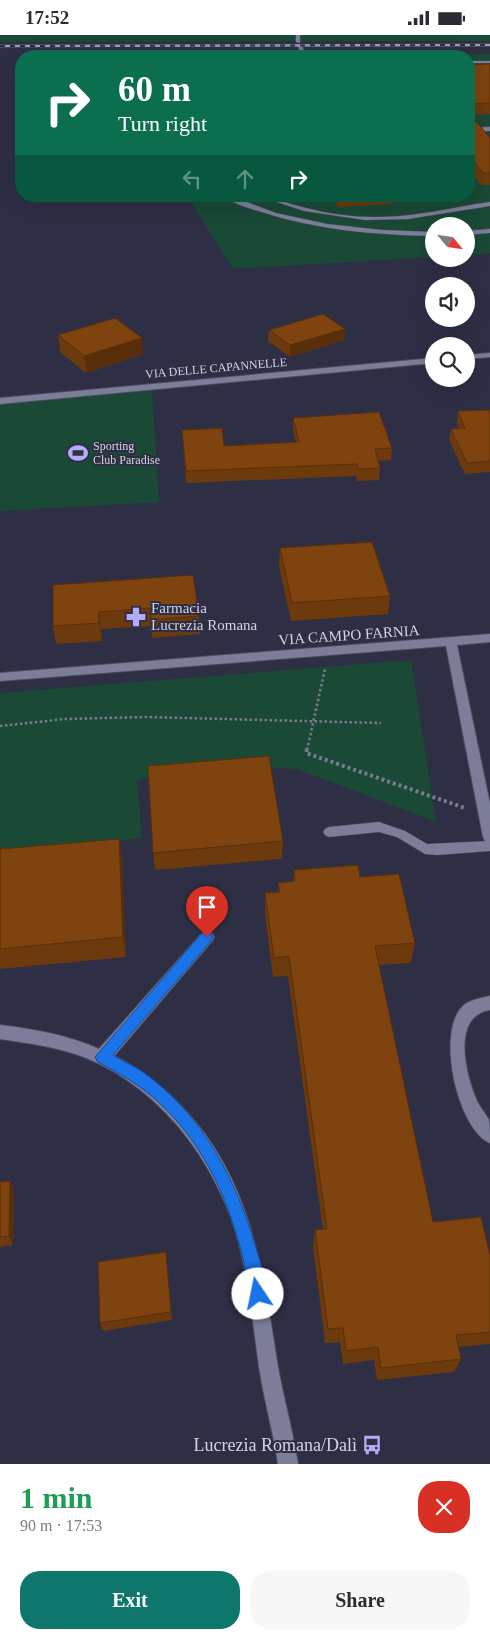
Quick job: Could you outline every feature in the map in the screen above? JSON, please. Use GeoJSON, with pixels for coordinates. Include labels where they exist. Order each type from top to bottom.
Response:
{"type":"FeatureCollection","features":[{"type":"Feature","properties":{"kind":"street"},"geometry":{"type":"LineString","coordinates":[[475,356],[490,355]]}},
{"type":"Feature","properties":{"kind":"street","name":"VIA DELLE CAPANNELLE"},"geometry":{"type":"LineString","coordinates":[[0,401],[425,361]]}},
{"type":"Feature","properties":{"kind":"street","name":"VIA CAMPO FARNIA"},"geometry":{"type":"LineString","coordinates":[[0,677],[451,642],[490,637]]}},
{"type":"Feature","properties":{"kind":"street"},"geometry":{"type":"LineString","coordinates":[[451,642],[490,837]]}},
{"type":"Feature","properties":{"kind":"street"},"geometry":{"type":"LineString","coordinates":[[103,1057],[207,937]]}},
{"type":"Feature","properties":{"kind":"street"},"geometry":{"type":"LineString","coordinates":[[490,1003],[481,1004],[467,1011],[459,1027],[458,1046],[458,1061],[466,1092],[477,1117],[490,1135]]}},
{"type":"Feature","properties":{"kind":"street"},"geometry":{"type":"LineString","coordinates":[[0,1032],[59,1041],[103,1057],[137,1076],[176,1109],[207,1149],[225,1183],[239,1218],[251,1260],[288,1464]]}},
{"type":"Feature","properties":{"kind":"lane"},"geometry":{"type":"LineString","coordinates":[[298,35],[301,50]]}},
{"type":"Feature","properties":{"kind":"lane"},"geometry":{"type":"LineString","coordinates":[[475,62],[490,62]]}},
{"type":"Feature","properties":{"kind":"lane"},"geometry":{"type":"LineString","coordinates":[[475,130],[490,129]]}},
{"type":"Feature","properties":{"kind":"lane"},"geometry":{"type":"LineString","coordinates":[[241,202],[270,213],[327,225],[386,232],[425,234]]}},
{"type":"Feature","properties":{"kind":"lane"},"geometry":{"type":"LineString","coordinates":[[285,202],[324,212],[369,219],[401,217],[490,204]]}},
{"type":"Feature","properties":{"kind":"lane"},"geometry":{"type":"LineString","coordinates":[[475,232],[490,231]]}},
{"type":"Feature","properties":{"kind":"lane"},"geometry":{"type":"LineString","coordinates":[[329,832],[380,827],[401,834],[425,849],[437,850],[490,846]]}},
{"type":"Feature","properties":{"kind":"path"},"geometry":{"type":"LineString","coordinates":[[328,651],[306,753],[432,799],[485,813]]}},
{"type":"Feature","properties":{"kind":"path"},"geometry":{"type":"LineString","coordinates":[[0,726],[111,717],[381,723]]}},
{"type":"Feature","properties":{"kind":"green space"},"geometry":{"type":"Polygon","coordinates":[[[0,35],[490,35],[490,41],[0,42],[0,35]]]}},
{"type":"Feature","properties":{"kind":"green space"},"geometry":{"type":"Polygon","coordinates":[[[475,54],[490,54],[490,253],[475,254],[475,217],[425,217],[425,258],[233,269],[191,202],[475,202],[475,54]]]}},
{"type":"Feature","properties":{"kind":"green space","name":"Sporting Club Paradise"},"geometry":{"type":"Polygon","coordinates":[[[152,391],[159,502],[0,511],[0,404],[152,391]]]}},
{"type":"Feature","properties":{"kind":"green space"},"geometry":{"type":"Polygon","coordinates":[[[411,660],[436,822],[297,769],[215,765],[165,773],[137,781],[142,838],[0,852],[0,693],[411,660]]]}},
{"type":"Feature","properties":{"kind":"building"},"geometry":{"type":"Polygon","coordinates":[[[490,64],[490,103],[475,104],[475,65],[490,64]]]}},
{"type":"Feature","properties":{"kind":"building"},"geometry":{"type":"Polygon","coordinates":[[[475,122],[490,138],[490,173],[483,173],[475,163],[475,122]]]}},
{"type":"Feature","properties":{"kind":"building"},"geometry":{"type":"Polygon","coordinates":[[[323,314],[345,329],[290,345],[269,330],[323,314]]]}},
{"type":"Feature","properties":{"kind":"building"},"geometry":{"type":"Polygon","coordinates":[[[115,318],[142,338],[84,356],[58,335],[115,318]]]}},
{"type":"Feature","properties":{"kind":"building"},"geometry":{"type":"Polygon","coordinates":[[[490,410],[490,461],[467,463],[451,429],[465,428],[458,411],[490,410]]]}},
{"type":"Feature","properties":{"kind":"building"},"geometry":{"type":"Polygon","coordinates":[[[379,412],[392,448],[375,449],[380,468],[358,469],[357,464],[186,471],[182,430],[222,428],[224,446],[299,442],[293,418],[379,412]]]}},
{"type":"Feature","properties":{"kind":"building"},"geometry":{"type":"Polygon","coordinates":[[[372,542],[390,596],[292,603],[280,548],[372,542]]]}},
{"type":"Feature","properties":{"kind":"building"},"geometry":{"type":"Polygon","coordinates":[[[193,575],[199,616],[151,620],[150,608],[99,612],[99,623],[53,626],[53,585],[193,575]]]}},
{"type":"Feature","properties":{"kind":"building"},"geometry":{"type":"Polygon","coordinates":[[[269,756],[283,841],[153,853],[148,766],[269,756]]]}},
{"type":"Feature","properties":{"kind":"building"},"geometry":{"type":"Polygon","coordinates":[[[119,839],[123,937],[0,949],[0,849],[119,839]]]}},
{"type":"Feature","properties":{"kind":"building"},"geometry":{"type":"Polygon","coordinates":[[[358,865],[360,877],[399,874],[415,943],[375,946],[433,1222],[481,1217],[490,1255],[490,1332],[456,1335],[461,1359],[381,1368],[378,1347],[346,1351],[343,1328],[328,1329],[315,1230],[327,1229],[289,956],[274,958],[265,893],[280,892],[278,883],[295,881],[294,870],[358,865]]]}},
{"type":"Feature","properties":{"kind":"building"},"geometry":{"type":"Polygon","coordinates":[[[10,1181],[9,1236],[0,1237],[0,1182],[10,1181]]]}},
{"type":"Feature","properties":{"kind":"building"},"geometry":{"type":"Polygon","coordinates":[[[166,1252],[171,1312],[100,1323],[98,1262],[166,1252]]]}},
{"type":"Feature","properties":{"kind":"railway"},"geometry":{"type":"LineString","coordinates":[[0,46],[490,45]]}},
{"type":"Feature","properties":{"kind":"place","name":"Sporting Club Paradise"},"geometry":{"type":"Point","coordinates":[78,453]}},
{"type":"Feature","properties":{"kind":"place","name":"Farmacia Lucrezia Romana"},"geometry":{"type":"Point","coordinates":[136,617]}},
{"type":"Feature","properties":{"kind":"place","name":"Lucrezia Romana/Dalì"},"geometry":{"type":"Point","coordinates":[372,1445]}},
{"type":"Feature","properties":{"kind":"route"},"geometry":{"type":"LineString","coordinates":[[207,937],[103,1057],[137,1076],[164,1097],[187,1122],[207,1149],[225,1183],[239,1218],[258,1294]]}}]}
